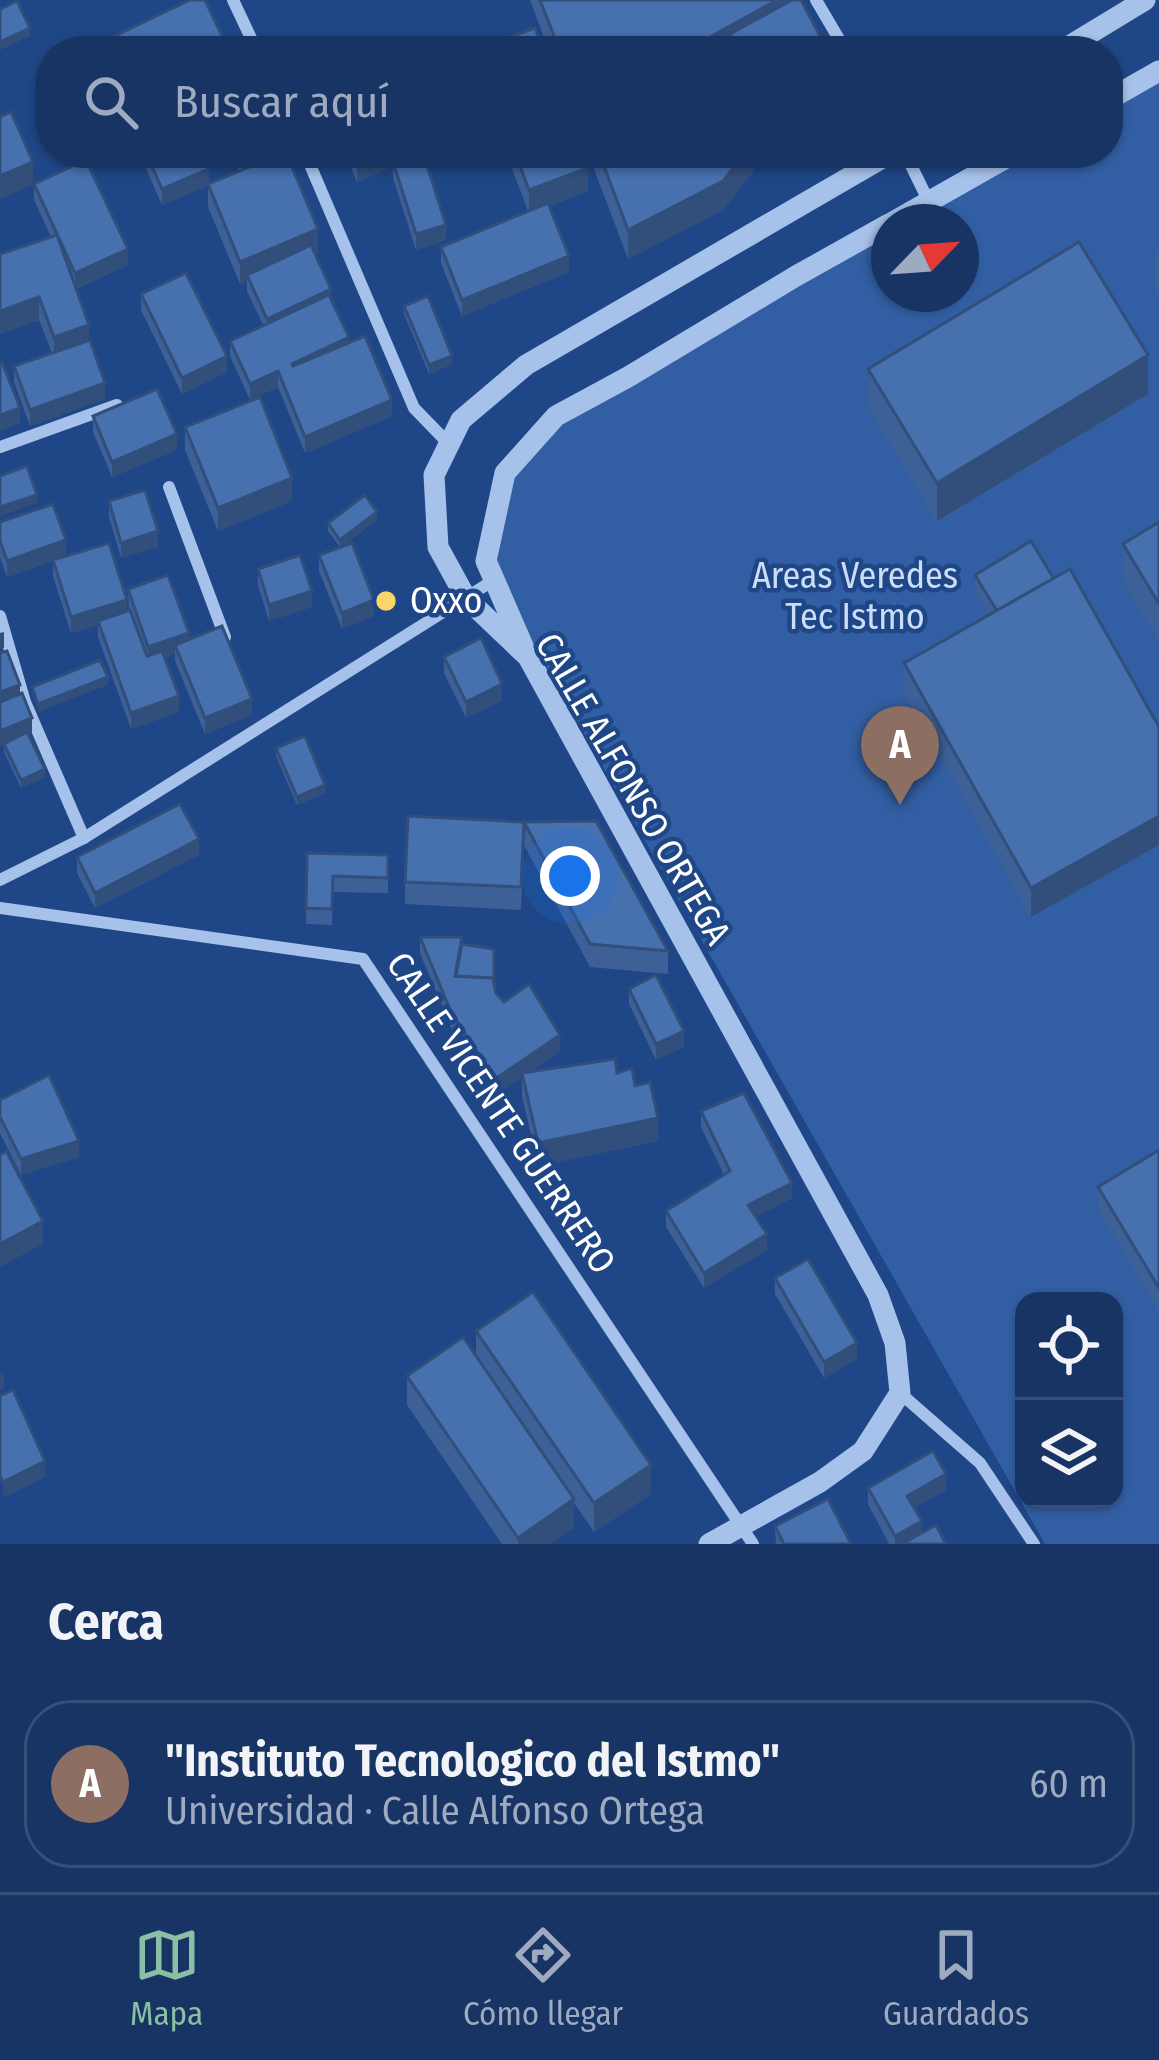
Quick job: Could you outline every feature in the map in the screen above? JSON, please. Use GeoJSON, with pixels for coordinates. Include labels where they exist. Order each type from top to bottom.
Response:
{"type":"FeatureCollection","features":[{"type":"Feature","properties":{"kind":"street"},"geometry":{"type":"LineString","coordinates":[[233,0],[250,36]]}},
{"type":"Feature","properties":{"kind":"street"},"geometry":{"type":"LineString","coordinates":[[816,0],[837,36]]}},
{"type":"Feature","properties":{"kind":"street"},"geometry":{"type":"LineString","coordinates":[[1085,36],[1145,0]]}},
{"type":"Feature","properties":{"kind":"street"},"geometry":{"type":"LineString","coordinates":[[1123,91],[1159,71]]}},
{"type":"Feature","properties":{"kind":"street"},"geometry":{"type":"LineString","coordinates":[[310,168],[414,408],[449,444]]}},
{"type":"Feature","properties":{"kind":"street","name":"CALLE ALFONSO ORTEGA"},"geometry":{"type":"LineString","coordinates":[[865,168],[526,365],[461,420],[434,475],[438,547],[466,598],[528,657],[878,1295],[896,1343],[900,1393]]}},
{"type":"Feature","properties":{"kind":"street"},"geometry":{"type":"LineString","coordinates":[[912,168],[928,202]]}},
{"type":"Feature","properties":{"kind":"street"},"geometry":{"type":"LineString","coordinates":[[924,204],[988,168]]}},
{"type":"Feature","properties":{"kind":"street"},"geometry":{"type":"LineString","coordinates":[[528,657],[485,561],[505,473],[556,416],[871,234]]}},
{"type":"Feature","properties":{"kind":"street"},"geometry":{"type":"LineString","coordinates":[[0,446],[117,405]]}},
{"type":"Feature","properties":{"kind":"street"},"geometry":{"type":"LineString","coordinates":[[169,487],[229,648]]}},
{"type":"Feature","properties":{"kind":"street"},"geometry":{"type":"LineString","coordinates":[[0,880],[84,838],[494,580]]}},
{"type":"Feature","properties":{"kind":"street"},"geometry":{"type":"LineString","coordinates":[[0,616],[25,702],[84,838]]}},
{"type":"Feature","properties":{"kind":"street"},"geometry":{"type":"LineString","coordinates":[[251,708],[259,728]]}},
{"type":"Feature","properties":{"kind":"street","name":"CALLE VICENTE GUERRERO"},"geometry":{"type":"LineString","coordinates":[[0,908],[363,959],[748,1535]]}},
{"type":"Feature","properties":{"kind":"street"},"geometry":{"type":"LineString","coordinates":[[709,1544],[748,1535],[863,1450],[900,1393],[980,1463],[1034,1544]]}},
{"type":"Feature","properties":{"kind":"green space","name":"Areas Veredes Tec Istmo"},"geometry":{"type":"Polygon","coordinates":[[[1159,73],[1159,1544],[1045,1544],[1025,1508],[1123,1508],[1123,1292],[1015,1292],[1015,1491],[486,561],[505,473],[556,416],[871,237],[871,312],[979,312],[979,204],[929,204],[992,168],[1123,168],[1123,93],[1159,73]]]}},
{"type":"Feature","properties":{"kind":"building"},"geometry":{"type":"Polygon","coordinates":[[[190,0],[205,0],[222,36],[115,36],[190,0]]]}},
{"type":"Feature","properties":{"kind":"building"},"geometry":{"type":"Polygon","coordinates":[[[540,0],[777,0],[712,36],[554,36],[540,0]]]}},
{"type":"Feature","properties":{"kind":"building"},"geometry":{"type":"Polygon","coordinates":[[[792,0],[801,0],[820,36],[731,36],[792,0]]]}},
{"type":"Feature","properties":{"kind":"building"},"geometry":{"type":"Polygon","coordinates":[[[17,1],[30,28],[0,42],[0,9],[17,1]]]}},
{"type":"Feature","properties":{"kind":"building"},"geometry":{"type":"Polygon","coordinates":[[[535,28],[538,36],[513,36],[535,28]]]}},
{"type":"Feature","properties":{"kind":"building"},"geometry":{"type":"Polygon","coordinates":[[[11,112],[33,162],[0,176],[0,117],[11,112]]]}},
{"type":"Feature","properties":{"kind":"building"},"geometry":{"type":"Polygon","coordinates":[[[69,168],[90,168],[128,249],[75,273],[34,184],[69,168]]]}},
{"type":"Feature","properties":{"kind":"building"},"geometry":{"type":"Polygon","coordinates":[[[153,168],[209,168],[209,169],[162,189],[153,168]]]}},
{"type":"Feature","properties":{"kind":"building"},"geometry":{"type":"Polygon","coordinates":[[[247,168],[292,168],[318,229],[240,262],[208,184],[247,168]]]}},
{"type":"Feature","properties":{"kind":"building"},"geometry":{"type":"Polygon","coordinates":[[[395,168],[428,168],[446,225],[416,234],[395,168]]]}},
{"type":"Feature","properties":{"kind":"building"},"geometry":{"type":"Polygon","coordinates":[[[521,168],[588,168],[529,190],[521,168]]]}},
{"type":"Feature","properties":{"kind":"building"},"geometry":{"type":"Polygon","coordinates":[[[605,168],[733,168],[723,181],[628,230],[605,168]]]}},
{"type":"Feature","properties":{"kind":"building"},"geometry":{"type":"Polygon","coordinates":[[[548,203],[569,256],[462,300],[441,247],[548,203]]]}},
{"type":"Feature","properties":{"kind":"building"},"geometry":{"type":"Polygon","coordinates":[[[57,235],[89,325],[54,337],[39,297],[0,311],[0,254],[57,235]]]}},
{"type":"Feature","properties":{"kind":"building"},"geometry":{"type":"Polygon","coordinates":[[[1079,242],[1148,355],[937,483],[868,369],[963,312],[979,312],[979,302],[1079,242]]]}},
{"type":"Feature","properties":{"kind":"building"},"geometry":{"type":"Polygon","coordinates":[[[311,245],[331,289],[267,319],[247,275],[311,245]]]}},
{"type":"Feature","properties":{"kind":"building"},"geometry":{"type":"Polygon","coordinates":[[[186,273],[227,356],[182,378],[141,294],[186,273]]]}},
{"type":"Feature","properties":{"kind":"building"},"geometry":{"type":"Polygon","coordinates":[[[329,295],[349,337],[293,366],[365,336],[392,400],[305,437],[278,371],[250,384],[230,341],[329,295]]]}},
{"type":"Feature","properties":{"kind":"building"},"geometry":{"type":"Polygon","coordinates":[[[428,296],[452,356],[429,365],[404,306],[428,296]]]}},
{"type":"Feature","properties":{"kind":"building"},"geometry":{"type":"Polygon","coordinates":[[[90,340],[105,383],[30,410],[14,366],[90,340]]]}},
{"type":"Feature","properties":{"kind":"building"},"geometry":{"type":"Polygon","coordinates":[[[0,363],[20,408],[0,415],[0,363]]]}},
{"type":"Feature","properties":{"kind":"building"},"geometry":{"type":"Polygon","coordinates":[[[157,389],[177,434],[112,462],[93,416],[157,389]]]}},
{"type":"Feature","properties":{"kind":"building"},"geometry":{"type":"Polygon","coordinates":[[[260,397],[292,478],[218,508],[185,427],[260,397]]]}},
{"type":"Feature","properties":{"kind":"building"},"geometry":{"type":"Polygon","coordinates":[[[27,466],[37,495],[0,507],[0,476],[27,466]]]}},
{"type":"Feature","properties":{"kind":"building"},"geometry":{"type":"Polygon","coordinates":[[[145,490],[158,531],[121,543],[109,501],[145,490]]]}},
{"type":"Feature","properties":{"kind":"building"},"geometry":{"type":"Polygon","coordinates":[[[365,495],[377,512],[340,540],[328,523],[365,495]]]}},
{"type":"Feature","properties":{"kind":"building"},"geometry":{"type":"Polygon","coordinates":[[[53,504],[66,540],[7,561],[0,522],[53,504]]]}},
{"type":"Feature","properties":{"kind":"building"},"geometry":{"type":"Polygon","coordinates":[[[1159,522],[1159,604],[1123,544],[1159,522]]]}},
{"type":"Feature","properties":{"kind":"building"},"geometry":{"type":"Polygon","coordinates":[[[1031,541],[1054,579],[997,611],[975,575],[1031,541]]]}},
{"type":"Feature","properties":{"kind":"building"},"geometry":{"type":"Polygon","coordinates":[[[109,543],[127,600],[71,617],[53,560],[109,543]]]}},
{"type":"Feature","properties":{"kind":"building"},"geometry":{"type":"Polygon","coordinates":[[[352,543],[374,600],[342,613],[319,555],[352,543]]]}},
{"type":"Feature","properties":{"kind":"building"},"geometry":{"type":"Polygon","coordinates":[[[300,555],[312,591],[269,605],[258,569],[300,555]]]}},
{"type":"Feature","properties":{"kind":"building"},"geometry":{"type":"Polygon","coordinates":[[[1070,569],[1159,727],[1159,816],[1031,888],[904,663],[1070,569]]]}},
{"type":"Feature","properties":{"kind":"building"},"geometry":{"type":"Polygon","coordinates":[[[168,575],[189,633],[148,647],[128,589],[168,575]]]}},
{"type":"Feature","properties":{"kind":"building"},"geometry":{"type":"Polygon","coordinates":[[[130,610],[147,656],[162,651],[179,696],[131,713],[98,621],[130,610]]]}},
{"type":"Feature","properties":{"kind":"building"},"geometry":{"type":"Polygon","coordinates":[[[222,626],[252,699],[205,718],[175,645],[222,626]]]}},
{"type":"Feature","properties":{"kind":"building"},"geometry":{"type":"Polygon","coordinates":[[[481,638],[502,684],[466,702],[444,657],[481,638]]]}},
{"type":"Feature","properties":{"kind":"building"},"geometry":{"type":"Polygon","coordinates":[[[7,651],[20,685],[0,692],[0,653],[7,651]]]}},
{"type":"Feature","properties":{"kind":"building"},"geometry":{"type":"Polygon","coordinates":[[[100,660],[108,677],[38,704],[32,687],[100,660]]]}},
{"type":"Feature","properties":{"kind":"building"},"geometry":{"type":"Polygon","coordinates":[[[22,693],[32,718],[0,731],[0,702],[22,693]]]}},
{"type":"Feature","properties":{"kind":"building"},"geometry":{"type":"Polygon","coordinates":[[[27,732],[45,769],[21,780],[4,744],[27,732]]]}},
{"type":"Feature","properties":{"kind":"building"},"geometry":{"type":"Polygon","coordinates":[[[305,736],[325,785],[297,797],[276,748],[305,736]]]}},
{"type":"Feature","properties":{"kind":"building"},"geometry":{"type":"Polygon","coordinates":[[[180,804],[199,839],[95,893],[77,857],[180,804]]]}},
{"type":"Feature","properties":{"kind":"building"},"geometry":{"type":"Polygon","coordinates":[[[408,816],[524,822],[521,887],[405,882],[408,816]]]}},
{"type":"Feature","properties":{"kind":"building"},"geometry":{"type":"Polygon","coordinates":[[[596,821],[668,951],[590,944],[524,822],[596,821]]]}},
{"type":"Feature","properties":{"kind":"building"},"geometry":{"type":"Polygon","coordinates":[[[307,853],[388,855],[388,878],[333,876],[332,909],[306,908],[307,853]]]}},
{"type":"Feature","properties":{"kind":"building"},"geometry":{"type":"Polygon","coordinates":[[[420,937],[462,937],[455,976],[493,978],[504,1002],[529,984],[560,1035],[495,1079],[451,1012],[420,937]]]}},
{"type":"Feature","properties":{"kind":"building"},"geometry":{"type":"Polygon","coordinates":[[[462,944],[494,949],[494,978],[456,976],[462,944]]]}},
{"type":"Feature","properties":{"kind":"building"},"geometry":{"type":"Polygon","coordinates":[[[656,975],[684,1031],[656,1044],[629,989],[656,975]]]}},
{"type":"Feature","properties":{"kind":"building"},"geometry":{"type":"Polygon","coordinates":[[[615,1059],[617,1073],[632,1068],[635,1086],[650,1082],[658,1118],[538,1143],[522,1073],[615,1059]]]}},
{"type":"Feature","properties":{"kind":"building"},"geometry":{"type":"Polygon","coordinates":[[[49,1075],[79,1141],[21,1159],[0,1117],[0,1100],[49,1075]]]}},
{"type":"Feature","properties":{"kind":"building"},"geometry":{"type":"Polygon","coordinates":[[[744,1093],[792,1183],[748,1205],[767,1234],[704,1273],[666,1211],[730,1171],[701,1111],[744,1093]]]}},
{"type":"Feature","properties":{"kind":"building"},"geometry":{"type":"Polygon","coordinates":[[[1159,1150],[1159,1288],[1098,1187],[1159,1150]]]}},
{"type":"Feature","properties":{"kind":"building"},"geometry":{"type":"Polygon","coordinates":[[[6,1151],[43,1221],[0,1244],[0,1155],[6,1151]]]}},
{"type":"Feature","properties":{"kind":"building"},"geometry":{"type":"Polygon","coordinates":[[[808,1259],[857,1343],[824,1362],[775,1278],[808,1259]]]}},
{"type":"Feature","properties":{"kind":"building"},"geometry":{"type":"Polygon","coordinates":[[[533,1292],[651,1465],[594,1503],[476,1331],[533,1292]]]}},
{"type":"Feature","properties":{"kind":"building"},"geometry":{"type":"Polygon","coordinates":[[[463,1337],[574,1499],[518,1538],[407,1376],[463,1337]]]}},
{"type":"Feature","properties":{"kind":"building"},"geometry":{"type":"Polygon","coordinates":[[[13,1390],[45,1461],[3,1482],[0,1396],[13,1390]]]}},
{"type":"Feature","properties":{"kind":"building"},"geometry":{"type":"Polygon","coordinates":[[[933,1451],[946,1474],[907,1496],[922,1521],[895,1536],[868,1488],[933,1451]]]}},
{"type":"Feature","properties":{"kind":"building"},"geometry":{"type":"Polygon","coordinates":[[[828,1499],[851,1544],[784,1544],[775,1526],[828,1499]]]}},
{"type":"Feature","properties":{"kind":"building"},"geometry":{"type":"Polygon","coordinates":[[[936,1525],[946,1544],[902,1544],[936,1525]]]}},
{"type":"Feature","properties":{"kind":"place","name":"Oxxo"},"geometry":{"type":"Point","coordinates":[386,601]}},
{"type":"Feature","properties":{"kind":"place","name":"\"Instituto Tecnologico del Istmo\""},"geometry":{"type":"Point","coordinates":[900,805]}}]}
